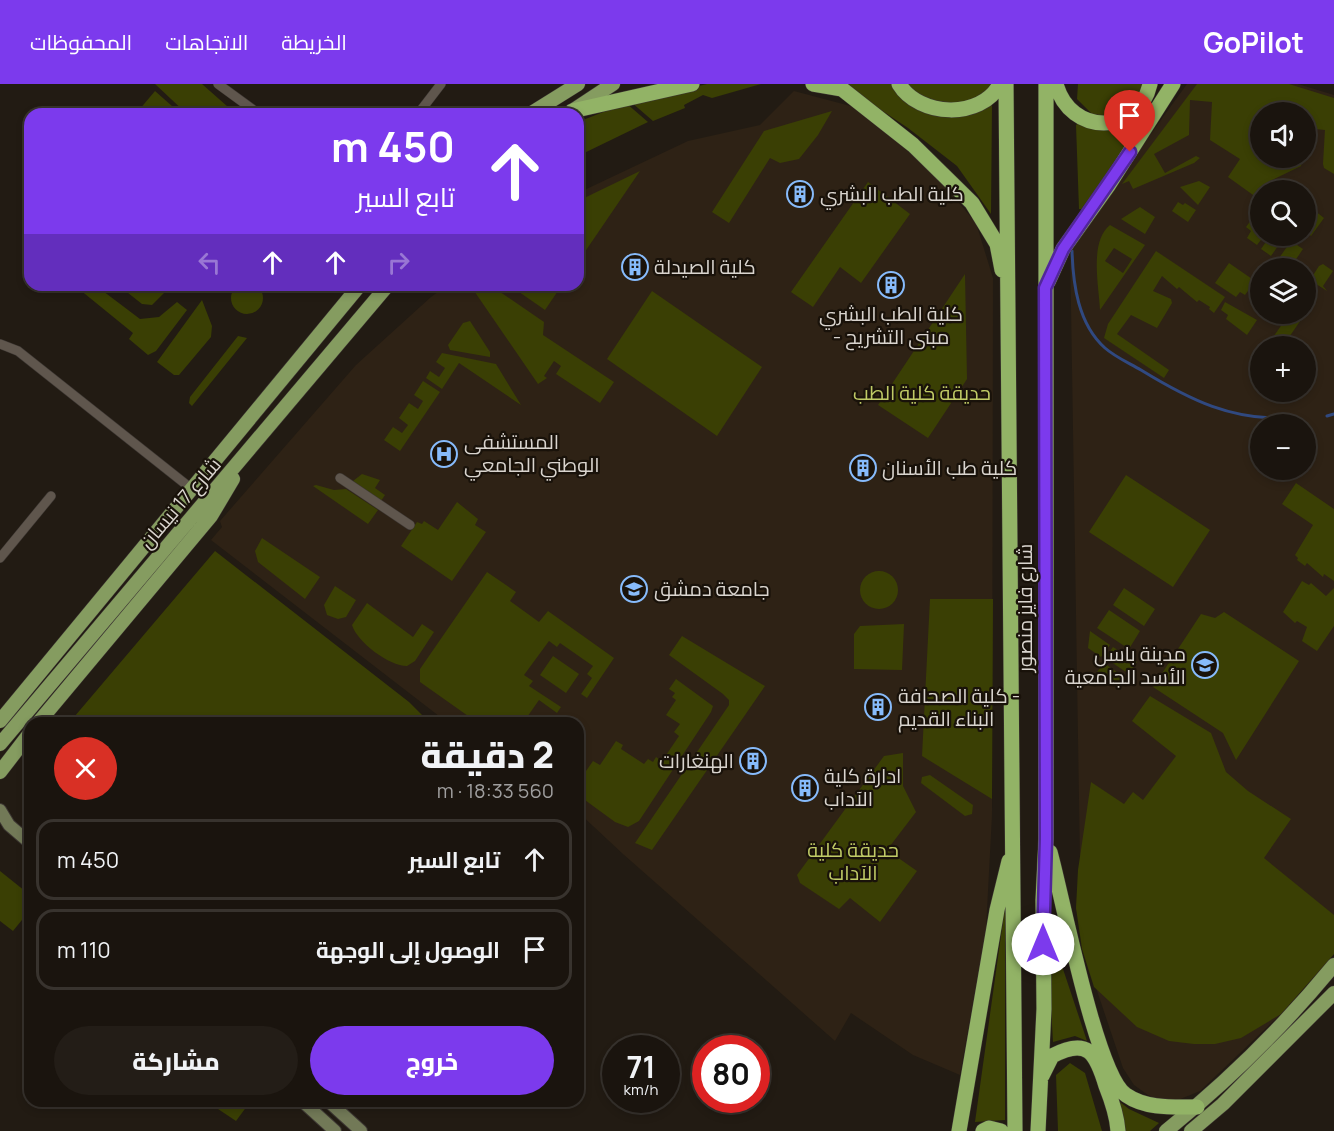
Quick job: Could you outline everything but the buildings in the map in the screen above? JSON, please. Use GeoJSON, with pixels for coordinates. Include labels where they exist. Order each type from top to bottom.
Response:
{"type":"FeatureCollection","features":[{"type":"Feature","properties":{"kind":"highway"},"geometry":{"type":"LineString","coordinates":[[584,109],[692,84]]}},
{"type":"Feature","properties":{"kind":"highway"},"geometry":{"type":"LineString","coordinates":[[813,84],[842,89],[913,145],[972,203],[997,244],[1009,303]]}},
{"type":"Feature","properties":{"kind":"highway"},"geometry":{"type":"LineString","coordinates":[[900,84],[919,102],[944,110],[959,110],[981,104],[1000,84]]}},
{"type":"Feature","properties":{"kind":"highway","name":"شارع فايز منصور"},"geometry":{"type":"LineString","coordinates":[[1006,84],[1014,847],[1014,1131]]}},
{"type":"Feature","properties":{"kind":"highway","name":"شارع فايز منصور"},"geometry":{"type":"LineString","coordinates":[[1038,1131],[1038,1084],[1044,1009],[1043,900],[1046,839],[1046,84]]}},
{"type":"Feature","properties":{"kind":"highway"},"geometry":{"type":"LineString","coordinates":[[1056,84],[1060,98],[1068,110],[1080,118],[1104,124],[1119,121],[1135,111],[1146,97],[1150,84]]}},
{"type":"Feature","properties":{"kind":"highway"},"geometry":{"type":"LineString","coordinates":[[1045,288],[1063,249],[1108,186],[1173,84]]}},
{"type":"Feature","properties":{"kind":"highway"},"geometry":{"type":"LineString","coordinates":[[1046,839],[1059,885],[1068,936],[1108,1070],[1124,1095],[1147,1105],[1197,1107]]}},
{"type":"Feature","properties":{"kind":"highway"},"geometry":{"type":"LineString","coordinates":[[959,1131],[997,909],[1014,847]]}},
{"type":"Feature","properties":{"kind":"highway"},"geometry":{"type":"LineString","coordinates":[[1038,1084],[1052,1056],[1075,1047],[1086,1049],[1097,1058],[1117,1118],[1118,1131]]}},
{"type":"Feature","properties":{"kind":"highway"},"geometry":{"type":"LineString","coordinates":[[983,1131],[989,1128],[1001,1131]]}},
{"type":"Feature","properties":{"kind":"main road"},"geometry":{"type":"LineString","coordinates":[[540,108],[578,84]]}},
{"type":"Feature","properties":{"kind":"main road"},"geometry":{"type":"LineString","coordinates":[[576,108],[613,84]]}},
{"type":"Feature","properties":{"kind":"main road","name":"شارع 17 نيسان"},"geometry":{"type":"LineString","coordinates":[[0,721],[355,291]]}},
{"type":"Feature","properties":{"kind":"main road","name":"شارع 17 نيسان"},"geometry":{"type":"LineString","coordinates":[[0,744],[383,291]]}},
{"type":"Feature","properties":{"kind":"main road"},"geometry":{"type":"LineString","coordinates":[[43,717],[212,516],[230,485],[238,465]]}},
{"type":"Feature","properties":{"kind":"main road"},"geometry":{"type":"LineString","coordinates":[[0,710],[168,510],[191,492]]}},
{"type":"Feature","properties":{"kind":"main road"},"geometry":{"type":"LineString","coordinates":[[0,772],[24,741]]}},
{"type":"Feature","properties":{"kind":"main road"},"geometry":{"type":"LineString","coordinates":[[0,810],[5,828],[24,839]]}},
{"type":"Feature","properties":{"kind":"main road"},"geometry":{"type":"LineString","coordinates":[[1166,1131],[1197,1107],[1297,1010],[1334,965]]}},
{"type":"Feature","properties":{"kind":"main road"},"geometry":{"type":"LineString","coordinates":[[1191,1131],[1244,1084],[1334,993]]}},
{"type":"Feature","properties":{"kind":"main road"},"geometry":{"type":"LineString","coordinates":[[309,1107],[336,1131],[348,1119]]}},
{"type":"Feature","properties":{"kind":"main road"},"geometry":{"type":"LineString","coordinates":[[335,1107],[361,1131]]}},
{"type":"Feature","properties":{"kind":"street"},"geometry":{"type":"LineString","coordinates":[[218,84],[251,108]]}},
{"type":"Feature","properties":{"kind":"street"},"geometry":{"type":"LineString","coordinates":[[423,108],[441,84]]}},
{"type":"Feature","properties":{"kind":"street"},"geometry":{"type":"LineString","coordinates":[[0,344],[18,351],[191,492]]}},
{"type":"Feature","properties":{"kind":"street"},"geometry":{"type":"LineString","coordinates":[[340,478],[410,525]]}},
{"type":"Feature","properties":{"kind":"street"},"geometry":{"type":"LineString","coordinates":[[0,558],[51,496]]}},
{"type":"Feature","properties":{"kind":"shaded area","name":"مدينة باسل الأسد الجامعية"},"geometry":{"type":"Polygon","coordinates":[[[1187,84],[1298,84],[1334,95],[1334,954],[1281,1014],[1200,1091],[1178,1100],[1157,1099],[1134,1085],[1123,1068],[1088,964],[1076,908],[1080,861],[1070,245],[1187,84]]]}},
{"type":"Feature","properties":{"kind":"shaded area","name":"جامعة دمشق"},"geometry":{"type":"Polygon","coordinates":[[[794,91],[858,108],[930,169],[976,223],[993,278],[992,815],[986,929],[960,1075],[913,1055],[851,1013],[835,1041],[584,818],[584,717],[440,717],[211,540],[222,527],[220,521],[356,365],[431,297],[440,291],[584,291],[584,190],[688,141],[760,125],[794,91]]]}},
{"type":"Feature","properties":{"kind":"green space"},"geometry":{"type":"Polygon","coordinates":[[[155,84],[202,84],[229,108],[181,108],[155,84]]]}},
{"type":"Feature","properties":{"kind":"green space"},"geometry":{"type":"Polygon","coordinates":[[[707,84],[761,84],[712,98],[703,95],[684,105],[685,108],[653,121],[631,102],[707,84]]]}},
{"type":"Feature","properties":{"kind":"green space"},"geometry":{"type":"Polygon","coordinates":[[[842,84],[892,84],[900,95],[982,110],[992,105],[991,214],[957,166],[908,128],[842,84]]]}},
{"type":"Feature","properties":{"kind":"green space"},"geometry":{"type":"Polygon","coordinates":[[[906,84],[993,84],[972,99],[946,104],[926,100],[906,84]]]}},
{"type":"Feature","properties":{"kind":"green space"},"geometry":{"type":"Polygon","coordinates":[[[1078,84],[1158,84],[1153,98],[1136,116],[1094,116],[1077,99],[1078,84]]]}},
{"type":"Feature","properties":{"kind":"green space"},"geometry":{"type":"Polygon","coordinates":[[[1197,84],[1289,84],[1334,98],[1334,174],[1324,168],[1323,164],[1325,130],[1316,129],[1316,102],[1250,102],[1250,168],[1297,168],[1272,180],[1250,180],[1250,193],[1228,177],[1240,159],[1210,140],[1212,102],[1190,100],[1189,135],[1154,154],[1165,173],[1196,156],[1200,158],[1194,163],[1133,189],[1129,181],[1122,184],[1197,84]]]}},
{"type":"Feature","properties":{"kind":"green space"},"geometry":{"type":"Polygon","coordinates":[[[155,91],[174,108],[141,108],[155,91]]]}},
{"type":"Feature","properties":{"kind":"green space"},"geometry":{"type":"Polygon","coordinates":[[[626,103],[648,122],[584,153],[584,120],[626,103]]]}},
{"type":"Feature","properties":{"kind":"green space"},"geometry":{"type":"Polygon","coordinates":[[[832,111],[818,135],[799,159],[780,163],[770,158],[729,223],[712,212],[764,131],[832,111]]]}},
{"type":"Feature","properties":{"kind":"green space"},"geometry":{"type":"Polygon","coordinates":[[[1082,120],[1115,132],[1141,129],[1088,210],[1079,209],[1076,125],[1082,120]]]}},
{"type":"Feature","properties":{"kind":"green space"},"geometry":{"type":"Polygon","coordinates":[[[640,171],[584,253],[584,198],[640,171]]]}},
{"type":"Feature","properties":{"kind":"green space"},"geometry":{"type":"Polygon","coordinates":[[[1199,181],[1210,187],[1198,205],[1180,187],[1199,181]]]}},
{"type":"Feature","properties":{"kind":"green space"},"geometry":{"type":"Polygon","coordinates":[[[868,182],[910,214],[861,283],[840,267],[813,307],[791,292],[868,182]]]}},
{"type":"Feature","properties":{"kind":"green space"},"geometry":{"type":"Polygon","coordinates":[[[1178,202],[1183,205],[1185,203],[1196,210],[1188,222],[1172,211],[1178,202]]]}},
{"type":"Feature","properties":{"kind":"green space"},"geometry":{"type":"Polygon","coordinates":[[[1140,207],[1155,217],[1145,234],[1121,219],[1140,207]]]}},
{"type":"Feature","properties":{"kind":"green space"},"geometry":{"type":"Polygon","coordinates":[[[1316,212],[1324,218],[1316,229],[1316,212]]]}},
{"type":"Feature","properties":{"kind":"green space"},"geometry":{"type":"Polygon","coordinates":[[[1110,225],[1145,245],[1100,310],[1097,253],[1104,233],[1110,225]],[[1114,248],[1105,261],[1123,273],[1132,259],[1114,248]]]}},
{"type":"Feature","properties":{"kind":"green space"},"geometry":{"type":"Polygon","coordinates":[[[1263,246],[1278,246],[1271,256],[1261,249],[1263,246]]]}},
{"type":"Feature","properties":{"kind":"green space"},"geometry":{"type":"Polygon","coordinates":[[[1288,246],[1298,246],[1303,249],[1297,258],[1279,258],[1288,246]]]}},
{"type":"Feature","properties":{"kind":"green space"},"geometry":{"type":"Polygon","coordinates":[[[1156,251],[1225,297],[1214,313],[1209,309],[1210,307],[1199,300],[1197,302],[1162,276],[1153,291],[1171,299],[1172,303],[1157,328],[1131,315],[1117,334],[1169,370],[1164,378],[1104,338],[1108,324],[1156,251]]]}},
{"type":"Feature","properties":{"kind":"green space"},"geometry":{"type":"Polygon","coordinates":[[[1229,263],[1250,278],[1250,288],[1245,295],[1240,292],[1236,297],[1215,283],[1229,263]]]}},
{"type":"Feature","properties":{"kind":"green space"},"geometry":{"type":"Polygon","coordinates":[[[1323,264],[1333,271],[1323,286],[1327,291],[1316,284],[1316,271],[1323,264]]]}},
{"type":"Feature","properties":{"kind":"green space","name":"حديقة كلية الطب"},"geometry":{"type":"Polygon","coordinates":[[[965,274],[967,379],[928,438],[878,405],[965,274]]]}},
{"type":"Feature","properties":{"kind":"green space"},"geometry":{"type":"Polygon","coordinates":[[[81,291],[103,291],[140,319],[159,317],[177,302],[187,310],[156,351],[148,355],[129,339],[133,333],[81,291]]]}},
{"type":"Feature","properties":{"kind":"green space"},"geometry":{"type":"Polygon","coordinates":[[[126,291],[166,291],[152,305],[142,304],[126,291]]]}},
{"type":"Feature","properties":{"kind":"green space"},"geometry":{"type":"Polygon","coordinates":[[[234,291],[261,292],[263,298],[258,309],[247,314],[236,309],[231,298],[234,291]]]}},
{"type":"Feature","properties":{"kind":"green space"},"geometry":{"type":"Polygon","coordinates":[[[474,291],[499,291],[544,322],[543,335],[614,382],[600,403],[556,374],[561,366],[554,361],[544,376],[547,378],[538,384],[474,291]]]}},
{"type":"Feature","properties":{"kind":"green space"},"geometry":{"type":"Polygon","coordinates":[[[518,291],[558,291],[545,310],[518,291]]]}},
{"type":"Feature","properties":{"kind":"green space"},"geometry":{"type":"Polygon","coordinates":[[[652,291],[762,367],[717,436],[607,359],[652,291]]]}},
{"type":"Feature","properties":{"kind":"green space"},"geometry":{"type":"Polygon","coordinates":[[[202,300],[212,326],[211,337],[179,375],[174,375],[157,362],[202,300]]]}},
{"type":"Feature","properties":{"kind":"green space"},"geometry":{"type":"Polygon","coordinates":[[[1225,302],[1250,316],[1250,324],[1254,324],[1247,335],[1226,319],[1228,315],[1221,310],[1225,302]]]}},
{"type":"Feature","properties":{"kind":"green space"},"geometry":{"type":"Polygon","coordinates":[[[470,321],[490,352],[490,357],[450,350],[448,345],[463,323],[470,321]]]}},
{"type":"Feature","properties":{"kind":"green space"},"geometry":{"type":"Polygon","coordinates":[[[1282,324],[1298,324],[1290,336],[1274,336],[1282,324]]]}},
{"type":"Feature","properties":{"kind":"green space"},"geometry":{"type":"Polygon","coordinates":[[[238,336],[247,338],[192,406],[189,403],[190,397],[238,336]]]}},
{"type":"Feature","properties":{"kind":"green space"},"geometry":{"type":"Polygon","coordinates":[[[442,353],[496,364],[521,405],[459,363],[442,389],[426,378],[430,371],[439,377],[445,368],[436,362],[442,353]]]}},
{"type":"Feature","properties":{"kind":"green space"},"geometry":{"type":"Polygon","coordinates":[[[423,381],[440,392],[400,451],[384,440],[393,427],[402,433],[408,425],[399,418],[409,403],[418,409],[423,401],[414,395],[423,381]]]}},
{"type":"Feature","properties":{"kind":"green space"},"geometry":{"type":"Polygon","coordinates":[[[362,474],[380,480],[375,488],[385,495],[381,501],[353,481],[362,474]]]}},
{"type":"Feature","properties":{"kind":"green space"},"geometry":{"type":"Polygon","coordinates":[[[1126,475],[1210,530],[1173,587],[1089,532],[1126,475]]]}},
{"type":"Feature","properties":{"kind":"green space"},"geometry":{"type":"Polygon","coordinates":[[[1296,483],[1334,509],[1334,581],[1324,574],[1323,577],[1307,563],[1305,566],[1297,560],[1295,555],[1313,525],[1282,504],[1296,483]]]}},
{"type":"Feature","properties":{"kind":"green space"},"geometry":{"type":"Polygon","coordinates":[[[313,486],[334,490],[346,489],[378,510],[368,524],[313,486]]]}},
{"type":"Feature","properties":{"kind":"green space"},"geometry":{"type":"Polygon","coordinates":[[[457,502],[478,519],[475,525],[486,532],[452,581],[401,546],[417,522],[422,524],[424,521],[438,530],[457,502]]]}},
{"type":"Feature","properties":{"kind":"green space"},"geometry":{"type":"Polygon","coordinates":[[[262,538],[320,577],[305,599],[258,562],[255,551],[262,538]]]}},
{"type":"Feature","properties":{"kind":"green space"},"geometry":{"type":"Polygon","coordinates":[[[215,551],[409,702],[424,717],[74,717],[215,551]]]}},
{"type":"Feature","properties":{"kind":"green space"},"geometry":{"type":"Polygon","coordinates":[[[879,571],[886,572],[892,577],[897,583],[897,597],[892,603],[886,608],[879,609],[872,608],[866,603],[861,597],[860,590],[861,583],[866,577],[872,572],[879,571]]]}},
{"type":"Feature","properties":{"kind":"green space"},"geometry":{"type":"Polygon","coordinates":[[[487,572],[516,592],[510,601],[539,622],[548,611],[614,658],[587,698],[581,694],[592,678],[587,674],[593,666],[560,643],[557,647],[549,641],[524,675],[533,681],[529,686],[561,707],[557,713],[539,700],[527,717],[470,717],[420,682],[420,669],[487,572]]]}},
{"type":"Feature","properties":{"kind":"green space"},"geometry":{"type":"Polygon","coordinates":[[[1302,581],[1309,585],[1311,583],[1326,596],[1334,588],[1334,626],[1317,651],[1302,641],[1307,627],[1297,621],[1295,623],[1283,612],[1302,581]]]}},
{"type":"Feature","properties":{"kind":"green space"},"geometry":{"type":"Polygon","coordinates":[[[335,586],[356,600],[346,617],[338,619],[327,615],[324,605],[335,586]]]}},
{"type":"Feature","properties":{"kind":"green space"},"geometry":{"type":"Polygon","coordinates":[[[1124,588],[1155,609],[1144,626],[1113,605],[1124,588]]]}},
{"type":"Feature","properties":{"kind":"green space"},"geometry":{"type":"Polygon","coordinates":[[[930,599],[993,599],[992,799],[922,756],[930,599]]]}},
{"type":"Feature","properties":{"kind":"green space"},"geometry":{"type":"Polygon","coordinates":[[[367,603],[413,637],[422,624],[434,632],[415,661],[407,666],[392,662],[383,658],[360,639],[352,625],[367,603]]]}},
{"type":"Feature","properties":{"kind":"green space"},"geometry":{"type":"Polygon","coordinates":[[[1109,610],[1140,631],[1129,649],[1097,628],[1109,610]]]}},
{"type":"Feature","properties":{"kind":"green space"},"geometry":{"type":"Polygon","coordinates":[[[1224,612],[1299,661],[1236,760],[1223,733],[1153,687],[1201,614],[1215,618],[1224,612]]]}},
{"type":"Feature","properties":{"kind":"green space"},"geometry":{"type":"Polygon","coordinates":[[[904,624],[902,670],[854,669],[854,634],[860,626],[904,624]]]}},
{"type":"Feature","properties":{"kind":"green space"},"geometry":{"type":"Polygon","coordinates":[[[1090,631],[1110,645],[1101,657],[1088,648],[1090,631]]]}},
{"type":"Feature","properties":{"kind":"green space"},"geometry":{"type":"Polygon","coordinates":[[[682,636],[765,686],[652,850],[635,843],[729,705],[729,700],[723,694],[669,655],[682,636]]]}},
{"type":"Feature","properties":{"kind":"green space"},"geometry":{"type":"Polygon","coordinates":[[[1113,647],[1137,662],[1129,674],[1105,658],[1113,647]]]}},
{"type":"Feature","properties":{"kind":"green space"},"geometry":{"type":"Polygon","coordinates":[[[553,656],[579,674],[566,693],[540,675],[553,656]]]}},
{"type":"Feature","properties":{"kind":"green space"},"geometry":{"type":"Polygon","coordinates":[[[1104,663],[1124,677],[1117,687],[1097,672],[1104,663]]]}},
{"type":"Feature","properties":{"kind":"green space"},"geometry":{"type":"Polygon","coordinates":[[[676,679],[713,706],[639,821],[628,827],[615,822],[584,799],[584,770],[586,771],[593,761],[600,765],[616,741],[623,745],[621,749],[644,764],[648,759],[653,762],[656,757],[662,761],[679,736],[674,732],[680,724],[666,715],[676,700],[672,697],[675,693],[669,689],[676,679]]]}},
{"type":"Feature","properties":{"kind":"green space"},"geometry":{"type":"Polygon","coordinates":[[[1150,696],[1211,733],[1226,772],[1248,791],[1291,819],[1264,858],[1334,915],[1334,954],[1281,1014],[1241,1038],[1215,1044],[1169,1041],[1137,1027],[1094,987],[1082,949],[1076,908],[1078,870],[1091,782],[1124,804],[1133,792],[1143,800],[1176,756],[1132,721],[1150,696]]]}},
{"type":"Feature","properties":{"kind":"green space","name":"حديقة كلية الآداب"},"geometry":{"type":"Polygon","coordinates":[[[903,753],[903,786],[916,812],[887,850],[917,871],[880,922],[850,898],[839,909],[800,883],[797,875],[884,756],[903,753]]]}},
{"type":"Feature","properties":{"kind":"green space"},"geometry":{"type":"Polygon","coordinates":[[[930,775],[973,805],[972,814],[965,816],[921,783],[922,777],[930,775]]]}},
{"type":"Feature","properties":{"kind":"green space"},"geometry":{"type":"Polygon","coordinates":[[[0,871],[24,890],[24,917],[13,931],[0,921],[0,871]]]}},
{"type":"Feature","properties":{"kind":"green space"},"geometry":{"type":"Polygon","coordinates":[[[1005,907],[1005,1120],[975,1122],[1005,907]]]}},
{"type":"Feature","properties":{"kind":"green space"},"geometry":{"type":"Polygon","coordinates":[[[1046,918],[1087,1041],[1075,1036],[1053,1042],[1046,918]]]}},
{"type":"Feature","properties":{"kind":"green space"},"geometry":{"type":"Polygon","coordinates":[[[1070,1063],[1085,1073],[1102,1131],[1058,1131],[1056,1075],[1070,1063]]]}},
{"type":"Feature","properties":{"kind":"green space"},"geometry":{"type":"Polygon","coordinates":[[[1116,1099],[1129,1109],[1159,1123],[1150,1131],[1123,1131],[1116,1099]]]}},
{"type":"Feature","properties":{"kind":"green space"},"geometry":{"type":"Polygon","coordinates":[[[215,1107],[246,1107],[236,1121],[215,1107]]]}},
{"type":"Feature","properties":{"kind":"waterway"},"geometry":{"type":"LineString","coordinates":[[1072,251],[1076,290],[1083,315],[1096,338],[1105,348],[1194,399],[1250,416]]}},
{"type":"Feature","properties":{"kind":"waterway"},"geometry":{"type":"LineString","coordinates":[[1327,416],[1334,414]]}},
{"type":"Feature","properties":{"kind":"place","name":"كلية الطب البشري"},"geometry":{"type":"Point","coordinates":[800,194]}},
{"type":"Feature","properties":{"kind":"place","name":"كلية الصيدلة"},"geometry":{"type":"Point","coordinates":[635,267]}},
{"type":"Feature","properties":{"kind":"place","name":"كلية الطب البشري - مبنى التشريح"},"geometry":{"type":"Point","coordinates":[891,285]}},
{"type":"Feature","properties":{"kind":"place","name":"المستشفى الوطني الجامعي"},"geometry":{"type":"Point","coordinates":[444,454]}},
{"type":"Feature","properties":{"kind":"place","name":"كلية طب الأسنان"},"geometry":{"type":"Point","coordinates":[863,468]}},
{"type":"Feature","properties":{"kind":"place","name":"جامعة دمشق"},"geometry":{"type":"Point","coordinates":[634,589]}},
{"type":"Feature","properties":{"kind":"place","name":"مدينة باسل الأسد الجامعية"},"geometry":{"type":"Point","coordinates":[1205,665]}},
{"type":"Feature","properties":{"kind":"place","name":"كلية الصحافة - البناء القديم"},"geometry":{"type":"Point","coordinates":[878,707]}},
{"type":"Feature","properties":{"kind":"place","name":"الهنغارات"},"geometry":{"type":"Point","coordinates":[753,761]}},
{"type":"Feature","properties":{"kind":"place","name":"ادارة كلية الآداب"},"geometry":{"type":"Point","coordinates":[805,788]}},
{"type":"Feature","properties":{"kind":"route"},"geometry":{"type":"LineString","coordinates":[[1043,944],[1046,839],[1045,288],[1063,249],[1130,152]]}}]}
